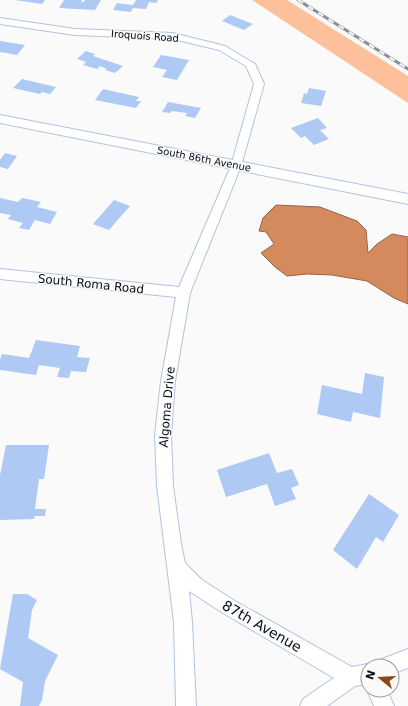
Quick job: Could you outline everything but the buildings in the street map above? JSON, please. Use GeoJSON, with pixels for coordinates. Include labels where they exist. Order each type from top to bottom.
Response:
{"type":"FeatureCollection","features":[{"type":"Feature","properties":{"kind":"street","name":"Iroquois Road"},"geometry":{"type":"LineString","coordinates":[[0,22],[75,32],[174,36],[222,48],[250,64],[260,84],[236,166]]}},
{"type":"Feature","properties":{"kind":"street","name":"South 86th Avenue"},"geometry":{"type":"LineString","coordinates":[[0,119],[408,199]]}},
{"type":"Feature","properties":{"kind":"street","name":"Algoma Drive"},"geometry":{"type":"LineString","coordinates":[[186,706],[183,622],[178,568],[172,544],[165,486],[163,435],[168,381],[183,293],[236,166]]}},
{"type":"Feature","properties":{"kind":"street","name":"South Roma Road"},"geometry":{"type":"LineString","coordinates":[[0,274],[183,293]]}},
{"type":"Feature","properties":{"kind":"street","name":"87th Avenue"},"geometry":{"type":"LineString","coordinates":[[178,568],[196,586],[229,607],[360,676]]}},
{"type":"Feature","properties":{"kind":"street"},"geometry":{"type":"LineString","coordinates":[[310,706],[360,676]]}},
{"type":"Feature","properties":{"kind":"shaded area"},"geometry":{"type":"Polygon","coordinates":[[[252,0],[287,0],[408,76],[408,103],[252,0]]]}},
{"type":"Feature","properties":{"kind":"shaded area"},"geometry":{"type":"Polygon","coordinates":[[[276,205],[320,207],[357,221],[366,230],[368,253],[377,244],[392,234],[408,237],[408,304],[394,298],[367,281],[332,275],[307,274],[287,276],[275,267],[261,253],[274,244],[266,232],[259,231],[263,218],[276,205]]]}},
{"type":"Feature","properties":{"kind":"railway"},"geometry":{"type":"LineString","coordinates":[[298,0],[408,69]]}}]}
